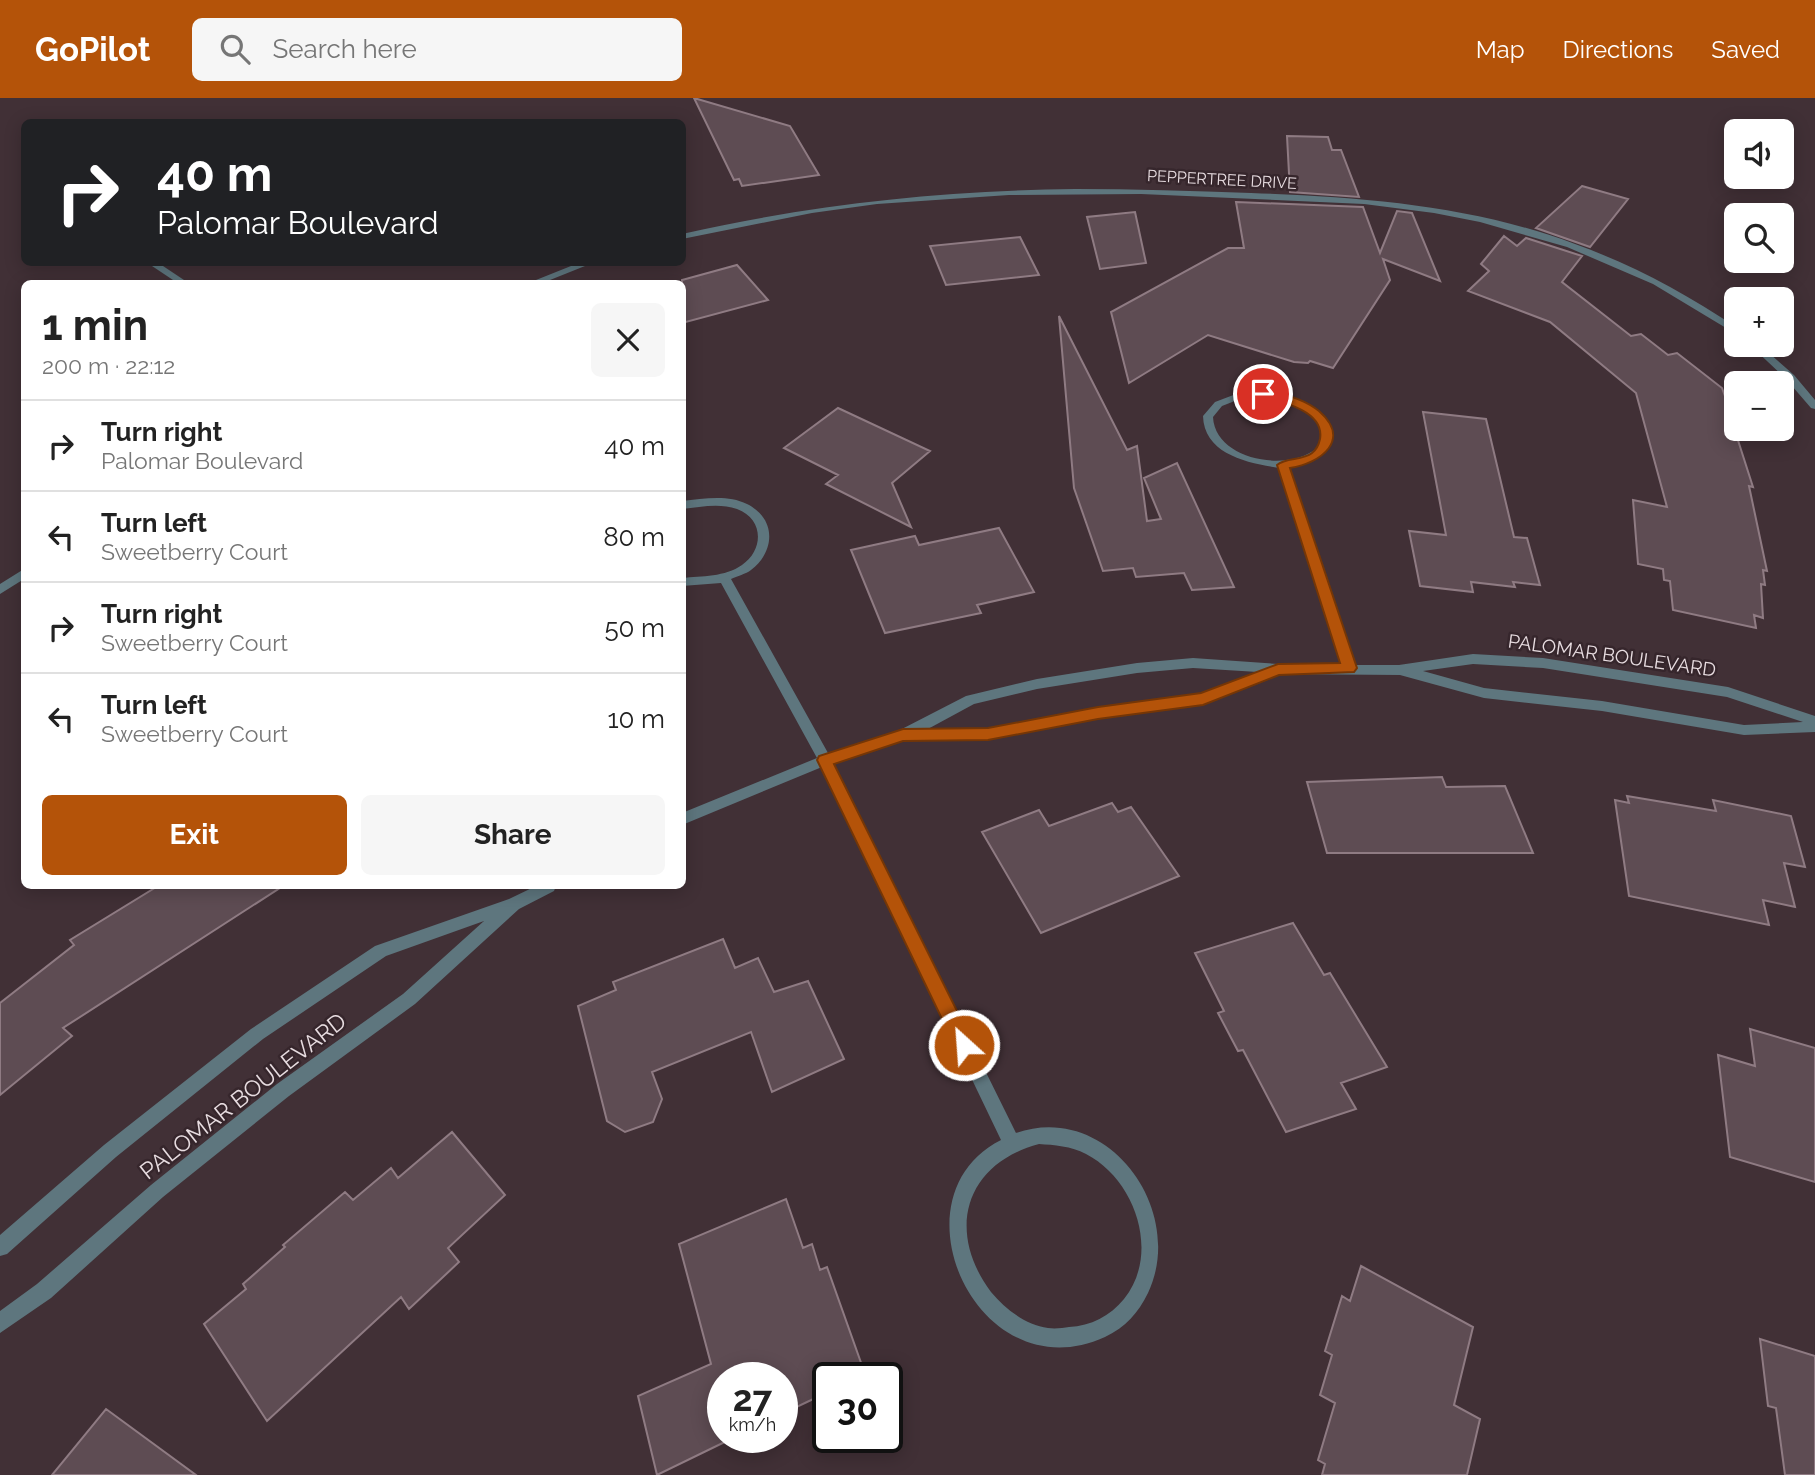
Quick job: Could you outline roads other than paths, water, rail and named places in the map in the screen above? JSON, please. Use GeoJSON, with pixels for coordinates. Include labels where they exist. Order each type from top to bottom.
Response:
{"type":"FeatureCollection","features":[{"type":"Feature","properties":{"kind":"street","name":"PEPPERTREE DRIVE"},"geometry":{"type":"LineString","coordinates":[[686,236],[849,205],[1000,191],[1136,191],[1386,204],[1488,221],[1585,250],[1672,289],[1724,323]]}},
{"type":"Feature","properties":{"kind":"street"},"geometry":{"type":"LineString","coordinates":[[157,266],[179,280]]}},
{"type":"Feature","properties":{"kind":"street"},"geometry":{"type":"LineString","coordinates":[[541,280],[581,266]]}},
{"type":"Feature","properties":{"kind":"street"},"geometry":{"type":"LineString","coordinates":[[1768,357],[1815,406]]}},
{"type":"Feature","properties":{"kind":"street"},"geometry":{"type":"LineString","coordinates":[[1263,394],[1282,397],[1314,412],[1323,423],[1327,435],[1325,446],[1309,459],[1283,465],[1243,459],[1226,450],[1214,439],[1208,427],[1208,415],[1227,398],[1263,394]]}},
{"type":"Feature","properties":{"kind":"street"},"geometry":{"type":"LineString","coordinates":[[1283,465],[1349,668]]}},
{"type":"Feature","properties":{"kind":"street"},"geometry":{"type":"LineString","coordinates":[[686,504],[700,501],[729,502],[753,512],[763,522],[767,534],[765,548],[757,561],[742,572],[725,579],[703,583],[686,582]]}},
{"type":"Feature","properties":{"kind":"street"},"geometry":{"type":"LineString","coordinates":[[0,590],[21,575]]}},
{"type":"Feature","properties":{"kind":"street"},"geometry":{"type":"LineString","coordinates":[[725,579],[825,760],[1012,1143]]}},
{"type":"Feature","properties":{"kind":"street","name":"PALOMAR BOULEVARD"},"geometry":{"type":"LineString","coordinates":[[686,817],[825,760],[903,735],[971,700],[1037,684],[1137,668],[1193,663],[1278,669],[1399,670],[1473,659],[1543,663],[1728,692],[1815,721]]}},
{"type":"Feature","properties":{"kind":"street","name":"PALOMAR BOULEVARD"},"geometry":{"type":"LineString","coordinates":[[903,735],[988,734],[1098,713],[1203,699],[1278,669]]}},
{"type":"Feature","properties":{"kind":"street","name":"PALOMAR BOULEVARD"},"geometry":{"type":"LineString","coordinates":[[1399,670],[1484,693],[1602,706],[1744,730],[1815,727]]}},
{"type":"Feature","properties":{"kind":"street","name":"PALOMAR BOULEVARD"},"geometry":{"type":"LineString","coordinates":[[0,1247],[110,1151],[268,1026],[381,951],[514,904],[543,889]]}},
{"type":"Feature","properties":{"kind":"street","name":"PALOMAR BOULEVARD"},"geometry":{"type":"LineString","coordinates":[[0,1324],[44,1291],[157,1191],[283,1090],[409,999],[514,904]]}},
{"type":"Feature","properties":{"kind":"street"},"geometry":{"type":"LineString","coordinates":[[1039,1135],[1067,1138],[1094,1149],[1119,1167],[1138,1192],[1149,1222],[1152,1254],[1144,1285],[1128,1310],[1101,1331],[1066,1340],[1031,1335],[998,1317],[974,1289],[960,1255],[958,1219],[967,1186],[986,1160],[1012,1143],[1039,1135]]}}]}
